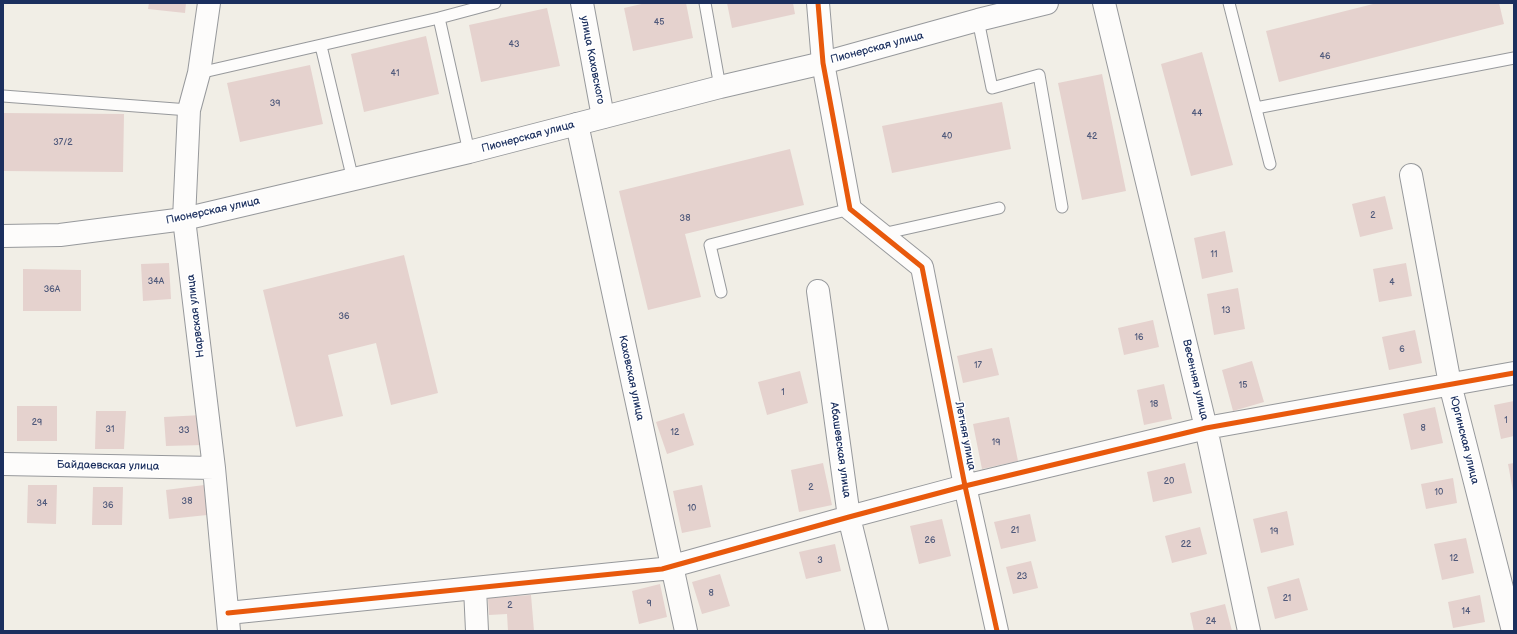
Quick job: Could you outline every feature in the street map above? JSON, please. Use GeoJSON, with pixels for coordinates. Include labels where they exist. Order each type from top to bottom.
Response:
{"type":"FeatureCollection","features":[{"type":"Feature","properties":{"kind":"street","name":"Нарвская улица"},"geometry":{"type":"LineString","coordinates":[[209,3],[199,73],[188,110],[184,219],[214,468],[228,622]]}},
{"type":"Feature","properties":{"kind":"street","name":"улица Каховского"},"geometry":{"type":"LineString","coordinates":[[582,3],[603,117]]}},
{"type":"Feature","properties":{"kind":"street"},"geometry":{"type":"LineString","coordinates":[[818,3],[823,63],[850,208],[882,234]]}},
{"type":"Feature","properties":{"kind":"street","name":"Пионерская улица"},"geometry":{"type":"LineString","coordinates":[[3,236],[60,235],[184,219],[469,152],[720,87],[823,63],[978,20],[1047,3]]}},
{"type":"Feature","properties":{"kind":"street","name":"Весенняя улица"},"geometry":{"type":"LineString","coordinates":[[1104,3],[1206,428],[1249,631]]}},
{"type":"Feature","properties":{"kind":"street","name":"Каховская улица"},"geometry":{"type":"LineString","coordinates":[[577,124],[686,631]]}},
{"type":"Feature","properties":{"kind":"street","name":"Юргинская улица"},"geometry":{"type":"LineString","coordinates":[[1411,175],[1450,384],[1513,631]]}},
{"type":"Feature","properties":{"kind":"street","name":"Летняя улица"},"geometry":{"type":"LineString","coordinates":[[882,234],[922,267],[965,486],[997,631]]}},
{"type":"Feature","properties":{"kind":"street","name":"Абашевская улица"},"geometry":{"type":"LineString","coordinates":[[818,290],[849,517],[878,631]]}},
{"type":"Feature","properties":{"kind":"street"},"geometry":{"type":"LineString","coordinates":[[228,622],[475,588],[662,569],[965,486],[1206,428],[1514,373]]}},
{"type":"Feature","properties":{"kind":"street","name":"Байдаевская улица"},"geometry":{"type":"LineString","coordinates":[[3,464],[214,468]]}},
{"type":"Feature","properties":{"kind":"street"},"geometry":{"type":"LineString","coordinates":[[475,588],[477,631]]}},
{"type":"Feature","properties":{"kind":"lane"},"geometry":{"type":"LineString","coordinates":[[199,73],[321,46],[495,3]]}},
{"type":"Feature","properties":{"kind":"lane"},"geometry":{"type":"LineString","coordinates":[[705,3],[720,87]]}},
{"type":"Feature","properties":{"kind":"lane"},"geometry":{"type":"LineString","coordinates":[[1229,3],[1270,164]]}},
{"type":"Feature","properties":{"kind":"lane"},"geometry":{"type":"LineString","coordinates":[[439,18],[469,152]]}},
{"type":"Feature","properties":{"kind":"lane"},"geometry":{"type":"LineString","coordinates":[[978,20],[992,88],[1040,75],[1062,207]]}},
{"type":"Feature","properties":{"kind":"lane"},"geometry":{"type":"LineString","coordinates":[[321,46],[353,180]]}},
{"type":"Feature","properties":{"kind":"lane"},"geometry":{"type":"LineString","coordinates":[[1256,108],[1514,58]]}},
{"type":"Feature","properties":{"kind":"lane"},"geometry":{"type":"LineString","coordinates":[[3,96],[188,110]]}},
{"type":"Feature","properties":{"kind":"lane"},"geometry":{"type":"LineString","coordinates":[[721,292],[710,245],[850,208]]}},
{"type":"Feature","properties":{"kind":"lane"},"geometry":{"type":"LineString","coordinates":[[882,234],[999,208]]}},
{"type":"Feature","properties":{"kind":"building"},"geometry":{"type":"Polygon","coordinates":[[[149,3],[186,3],[185,13],[148,9],[149,3]]]}},
{"type":"Feature","properties":{"kind":"building"},"geometry":{"type":"Polygon","coordinates":[[[646,3],[686,3],[693,38],[633,51],[624,8],[646,3]]]}},
{"type":"Feature","properties":{"kind":"building"},"geometry":{"type":"Polygon","coordinates":[[[727,3],[793,3],[795,14],[732,28],[727,3]]]}},
{"type":"Feature","properties":{"kind":"building"},"geometry":{"type":"Polygon","coordinates":[[[1377,3],[1499,3],[1504,24],[1279,82],[1266,31],[1377,3]]]}},
{"type":"Feature","properties":{"kind":"building"},"geometry":{"type":"Polygon","coordinates":[[[547,8],[560,66],[481,82],[469,25],[547,8]]]}},
{"type":"Feature","properties":{"kind":"building"},"geometry":{"type":"Polygon","coordinates":[[[426,36],[439,94],[364,112],[351,54],[426,36]]]}},
{"type":"Feature","properties":{"kind":"building"},"geometry":{"type":"Polygon","coordinates":[[[1202,52],[1233,165],[1191,176],[1161,64],[1202,52]]]}},
{"type":"Feature","properties":{"kind":"building"},"geometry":{"type":"Polygon","coordinates":[[[310,65],[323,124],[240,142],[227,83],[310,65]]]}},
{"type":"Feature","properties":{"kind":"building"},"geometry":{"type":"Polygon","coordinates":[[[1102,74],[1126,191],[1082,200],[1058,83],[1102,74]]]}},
{"type":"Feature","properties":{"kind":"building"},"geometry":{"type":"Polygon","coordinates":[[[1002,102],[1011,149],[892,173],[882,126],[1002,102]]]}},
{"type":"Feature","properties":{"kind":"building"},"geometry":{"type":"Polygon","coordinates":[[[3,113],[124,114],[123,172],[3,171],[3,113]]]}},
{"type":"Feature","properties":{"kind":"building"},"geometry":{"type":"Polygon","coordinates":[[[790,149],[804,205],[685,234],[701,297],[648,310],[619,191],[790,149]]]}},
{"type":"Feature","properties":{"kind":"building"},"geometry":{"type":"Polygon","coordinates":[[[1385,196],[1393,229],[1360,237],[1352,204],[1385,196]]]}},
{"type":"Feature","properties":{"kind":"building"},"geometry":{"type":"Polygon","coordinates":[[[1225,231],[1233,272],[1202,279],[1194,238],[1225,231]]]}},
{"type":"Feature","properties":{"kind":"building"},"geometry":{"type":"Polygon","coordinates":[[[404,255],[438,393],[391,405],[376,343],[328,355],[343,416],[296,427],[263,290],[404,255]]]}},
{"type":"Feature","properties":{"kind":"building"},"geometry":{"type":"Polygon","coordinates":[[[169,263],[171,299],[143,301],[141,264],[169,263]]]}},
{"type":"Feature","properties":{"kind":"building"},"geometry":{"type":"Polygon","coordinates":[[[1406,263],[1412,296],[1379,302],[1373,269],[1406,263]]]}},
{"type":"Feature","properties":{"kind":"building"},"geometry":{"type":"Polygon","coordinates":[[[23,269],[81,270],[81,311],[23,311],[23,269]]]}},
{"type":"Feature","properties":{"kind":"building"},"geometry":{"type":"Polygon","coordinates":[[[1238,288],[1245,329],[1214,335],[1207,294],[1238,288]]]}},
{"type":"Feature","properties":{"kind":"building"},"geometry":{"type":"Polygon","coordinates":[[[1153,320],[1159,347],[1124,355],[1118,328],[1153,320]]]}},
{"type":"Feature","properties":{"kind":"building"},"geometry":{"type":"Polygon","coordinates":[[[1415,330],[1422,363],[1389,370],[1382,337],[1415,330]]]}},
{"type":"Feature","properties":{"kind":"building"},"geometry":{"type":"Polygon","coordinates":[[[992,348],[999,375],[963,383],[957,356],[992,348]]]}},
{"type":"Feature","properties":{"kind":"building"},"geometry":{"type":"Polygon","coordinates":[[[1252,361],[1264,402],[1233,411],[1222,370],[1252,361]]]}},
{"type":"Feature","properties":{"kind":"building"},"geometry":{"type":"Polygon","coordinates":[[[800,371],[808,403],[767,415],[758,382],[800,371]]]}},
{"type":"Feature","properties":{"kind":"building"},"geometry":{"type":"Polygon","coordinates":[[[1164,384],[1172,419],[1144,425],[1137,390],[1164,384]]]}},
{"type":"Feature","properties":{"kind":"building"},"geometry":{"type":"Polygon","coordinates":[[[1514,401],[1514,436],[1501,439],[1494,405],[1514,401]]]}},
{"type":"Feature","properties":{"kind":"building"},"geometry":{"type":"Polygon","coordinates":[[[17,406],[57,406],[57,441],[17,441],[17,406]]]}},
{"type":"Feature","properties":{"kind":"building"},"geometry":{"type":"Polygon","coordinates":[[[1435,407],[1443,443],[1411,450],[1403,414],[1435,407]]]}},
{"type":"Feature","properties":{"kind":"building"},"geometry":{"type":"Polygon","coordinates":[[[96,411],[126,411],[124,449],[95,449],[96,411]]]}},
{"type":"Feature","properties":{"kind":"building"},"geometry":{"type":"Polygon","coordinates":[[[684,413],[694,445],[667,454],[656,422],[684,413]]]}},
{"type":"Feature","properties":{"kind":"building"},"geometry":{"type":"Polygon","coordinates":[[[202,415],[204,445],[166,446],[164,417],[202,415]]]}},
{"type":"Feature","properties":{"kind":"building"},"geometry":{"type":"Polygon","coordinates":[[[1009,417],[1018,461],[982,469],[973,424],[1009,417]]]}},
{"type":"Feature","properties":{"kind":"building"},"geometry":{"type":"Polygon","coordinates":[[[823,463],[832,505],[799,512],[791,470],[823,463]]]}},
{"type":"Feature","properties":{"kind":"building"},"geometry":{"type":"Polygon","coordinates":[[[1185,463],[1192,493],[1153,502],[1147,472],[1185,463]]]}},
{"type":"Feature","properties":{"kind":"building"},"geometry":{"type":"Polygon","coordinates":[[[1514,463],[1514,491],[1513,491],[1508,464],[1514,463]]]}},
{"type":"Feature","properties":{"kind":"building"},"geometry":{"type":"Polygon","coordinates":[[[1453,478],[1457,503],[1426,509],[1421,484],[1453,478]]]}},
{"type":"Feature","properties":{"kind":"building"},"geometry":{"type":"Polygon","coordinates":[[[28,485],[57,485],[56,524],[27,523],[28,485]]]}},
{"type":"Feature","properties":{"kind":"building"},"geometry":{"type":"Polygon","coordinates":[[[204,485],[207,515],[169,519],[166,490],[204,485]]]}},
{"type":"Feature","properties":{"kind":"building"},"geometry":{"type":"Polygon","coordinates":[[[702,485],[711,527],[682,533],[673,491],[702,485]]]}},
{"type":"Feature","properties":{"kind":"building"},"geometry":{"type":"Polygon","coordinates":[[[93,487],[123,487],[122,525],[92,525],[93,487]]]}},
{"type":"Feature","properties":{"kind":"building"},"geometry":{"type":"Polygon","coordinates":[[[1287,511],[1294,545],[1261,553],[1253,519],[1287,511]]]}},
{"type":"Feature","properties":{"kind":"building"},"geometry":{"type":"Polygon","coordinates":[[[1030,514],[1036,541],[1001,549],[994,522],[1030,514]]]}},
{"type":"Feature","properties":{"kind":"building"},"geometry":{"type":"Polygon","coordinates":[[[942,519],[951,556],[919,564],[910,526],[942,519]]]}},
{"type":"Feature","properties":{"kind":"building"},"geometry":{"type":"Polygon","coordinates":[[[1200,527],[1207,554],[1172,563],[1165,536],[1200,527]]]}},
{"type":"Feature","properties":{"kind":"building"},"geometry":{"type":"Polygon","coordinates":[[[1466,538],[1474,573],[1442,580],[1434,544],[1466,538]]]}},
{"type":"Feature","properties":{"kind":"building"},"geometry":{"type":"Polygon","coordinates":[[[835,544],[841,571],[806,579],[799,552],[835,544]]]}},
{"type":"Feature","properties":{"kind":"building"},"geometry":{"type":"Polygon","coordinates":[[[1031,561],[1038,588],[1013,594],[1006,567],[1031,561]]]}},
{"type":"Feature","properties":{"kind":"building"},"geometry":{"type":"Polygon","coordinates":[[[720,574],[730,606],[702,614],[692,582],[720,574]]]}},
{"type":"Feature","properties":{"kind":"building"},"geometry":{"type":"Polygon","coordinates":[[[1299,578],[1308,610],[1275,619],[1267,587],[1299,578]]]}},
{"type":"Feature","properties":{"kind":"building"},"geometry":{"type":"Polygon","coordinates":[[[660,584],[667,617],[639,624],[632,591],[660,584]]]}},
{"type":"Feature","properties":{"kind":"building"},"geometry":{"type":"Polygon","coordinates":[[[531,595],[534,631],[508,631],[507,614],[489,615],[488,598],[531,595]]]}},
{"type":"Feature","properties":{"kind":"building"},"geometry":{"type":"Polygon","coordinates":[[[1480,595],[1485,622],[1453,628],[1448,602],[1480,595]]]}},
{"type":"Feature","properties":{"kind":"building"},"geometry":{"type":"Polygon","coordinates":[[[1225,604],[1232,631],[1194,631],[1190,613],[1225,604]]]}},
{"type":"Feature","properties":{"kind":"cycle path"},"geometry":{"type":"LineString","coordinates":[[818,3],[823,63],[850,209],[922,267],[965,486],[997,631]]}},
{"type":"Feature","properties":{"kind":"cycle path"},"geometry":{"type":"LineString","coordinates":[[228,613],[662,569],[965,486],[1206,428],[1514,373]]}}]}
